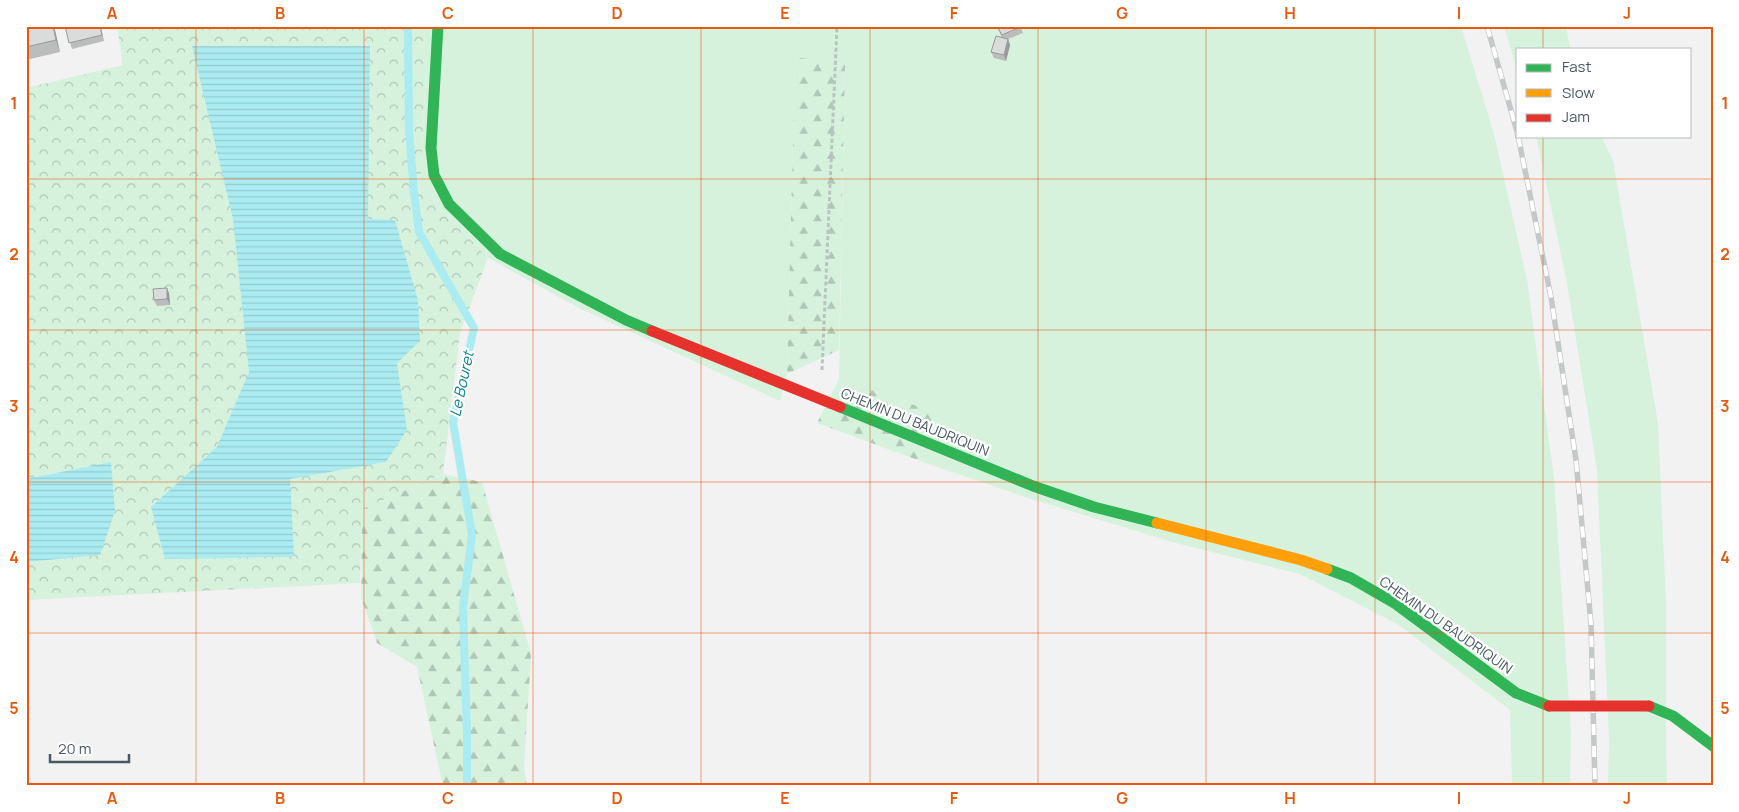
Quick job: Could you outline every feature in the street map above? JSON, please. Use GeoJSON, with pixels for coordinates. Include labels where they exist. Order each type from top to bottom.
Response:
{"type":"FeatureCollection","features":[{"type":"Feature","properties":{"kind":"street","name":"CHEMIN DU BAUDRIQUIN"},"geometry":{"type":"LineString","coordinates":[[438,26],[431,148],[434,175],[449,204],[500,254],[626,320],[1033,486],[1094,507],[1301,560],[1351,578],[1396,604],[1516,693],[1548,706],[1649,706],[1673,716],[1713,746]]}},
{"type":"Feature","properties":{"kind":"path"},"geometry":{"type":"LineString","coordinates":[[820,400],[837,26]]}},
{"type":"Feature","properties":{"kind":"green space"},"geometry":{"type":"Polygon","coordinates":[[[117,26],[416,26],[424,33],[426,70],[420,187],[488,258],[460,333],[443,474],[362,509],[360,583],[26,600],[26,88],[123,65],[117,26]]]}},
{"type":"Feature","properties":{"kind":"green space"},"geometry":{"type":"Polygon","coordinates":[[[417,26],[1461,26],[1494,134],[1527,280],[1554,478],[1571,732],[1570,786],[1512,786],[1510,710],[1399,625],[1300,574],[1172,542],[1028,498],[923,462],[940,414],[839,379],[845,64],[795,57],[787,374],[780,401],[579,308],[488,258],[420,187],[426,70],[424,33],[417,26]]]}},
{"type":"Feature","properties":{"kind":"green space"},"geometry":{"type":"Polygon","coordinates":[[[1504,26],[1566,26],[1570,48],[1516,48],[1516,66],[1504,26]]]}},
{"type":"Feature","properties":{"kind":"green space"},"geometry":{"type":"Polygon","coordinates":[[[795,57],[845,64],[839,350],[787,374],[795,57]]]}},
{"type":"Feature","properties":{"kind":"green space"},"geometry":{"type":"Polygon","coordinates":[[[1536,138],[1602,138],[1613,160],[1658,423],[1666,604],[1667,786],[1608,786],[1609,739],[1597,470],[1567,283],[1536,138]]]}},
{"type":"Feature","properties":{"kind":"green space"},"geometry":{"type":"Polygon","coordinates":[[[839,379],[940,414],[923,462],[817,423],[839,379]]]}},
{"type":"Feature","properties":{"kind":"green space"},"geometry":{"type":"Polygon","coordinates":[[[443,474],[482,482],[531,654],[524,768],[527,786],[443,786],[417,667],[377,643],[361,597],[362,509],[443,474]]]}},
{"type":"Feature","properties":{"kind":"water"},"geometry":{"type":"Polygon","coordinates":[[[192,46],[370,46],[368,219],[395,220],[418,300],[420,341],[397,363],[407,430],[386,462],[290,479],[294,557],[165,559],[151,507],[217,447],[249,372],[233,219],[192,46]]]}},
{"type":"Feature","properties":{"kind":"water"},"geometry":{"type":"Polygon","coordinates":[[[111,462],[115,511],[100,555],[26,562],[26,479],[111,462]]]}},
{"type":"Feature","properties":{"kind":"building"},"geometry":{"type":"Polygon","coordinates":[[[26,26],[53,26],[56,40],[26,47],[26,26]]]}},
{"type":"Feature","properties":{"kind":"building"},"geometry":{"type":"Polygon","coordinates":[[[65,26],[100,26],[102,35],[69,43],[65,26]]]}},
{"type":"Feature","properties":{"kind":"building"},"geometry":{"type":"Polygon","coordinates":[[[997,26],[1020,26],[1020,27],[1002,35],[997,26]]]}},
{"type":"Feature","properties":{"kind":"building"},"geometry":{"type":"Polygon","coordinates":[[[996,36],[1008,39],[1004,55],[991,52],[996,36]]]}},
{"type":"Feature","properties":{"kind":"building"},"geometry":{"type":"Polygon","coordinates":[[[167,288],[167,299],[154,300],[153,289],[167,288]]]}},
{"type":"Feature","properties":{"kind":"waterway","name":"Le Bouret"},"geometry":{"type":"LineString","coordinates":[[408,26],[409,130],[419,232],[474,328],[453,422],[472,535],[463,607],[467,786]]}},
{"type":"Feature","properties":{"kind":"railway"},"geometry":{"type":"LineString","coordinates":[[1487,26],[1516,128]]}},
{"type":"Feature","properties":{"kind":"railway"},"geometry":{"type":"LineString","coordinates":[[1518,138],[1551,297],[1576,460],[1591,624],[1595,786]]}},
{"type":"Feature","properties":{"kind":"traffic: fast"},"geometry":{"type":"LineString","coordinates":[[438,26],[431,148],[434,175],[449,204],[500,254],[626,320],[652,331]]}},
{"type":"Feature","properties":{"kind":"traffic: fast"},"geometry":{"type":"LineString","coordinates":[[840,407],[1033,486],[1094,507],[1157,523]]}},
{"type":"Feature","properties":{"kind":"traffic: fast"},"geometry":{"type":"LineString","coordinates":[[1327,569],[1351,578],[1396,604],[1516,693],[1549,706]]}},
{"type":"Feature","properties":{"kind":"traffic: fast"},"geometry":{"type":"LineString","coordinates":[[1649,706],[1673,716],[1713,746]]}},
{"type":"Feature","properties":{"kind":"traffic: slow"},"geometry":{"type":"LineString","coordinates":[[1157,523],[1301,560],[1327,569]]}},
{"type":"Feature","properties":{"kind":"traffic: jam"},"geometry":{"type":"LineString","coordinates":[[652,331],[840,407]]}},
{"type":"Feature","properties":{"kind":"traffic: jam"},"geometry":{"type":"LineString","coordinates":[[1549,706],[1649,706]]}}]}
